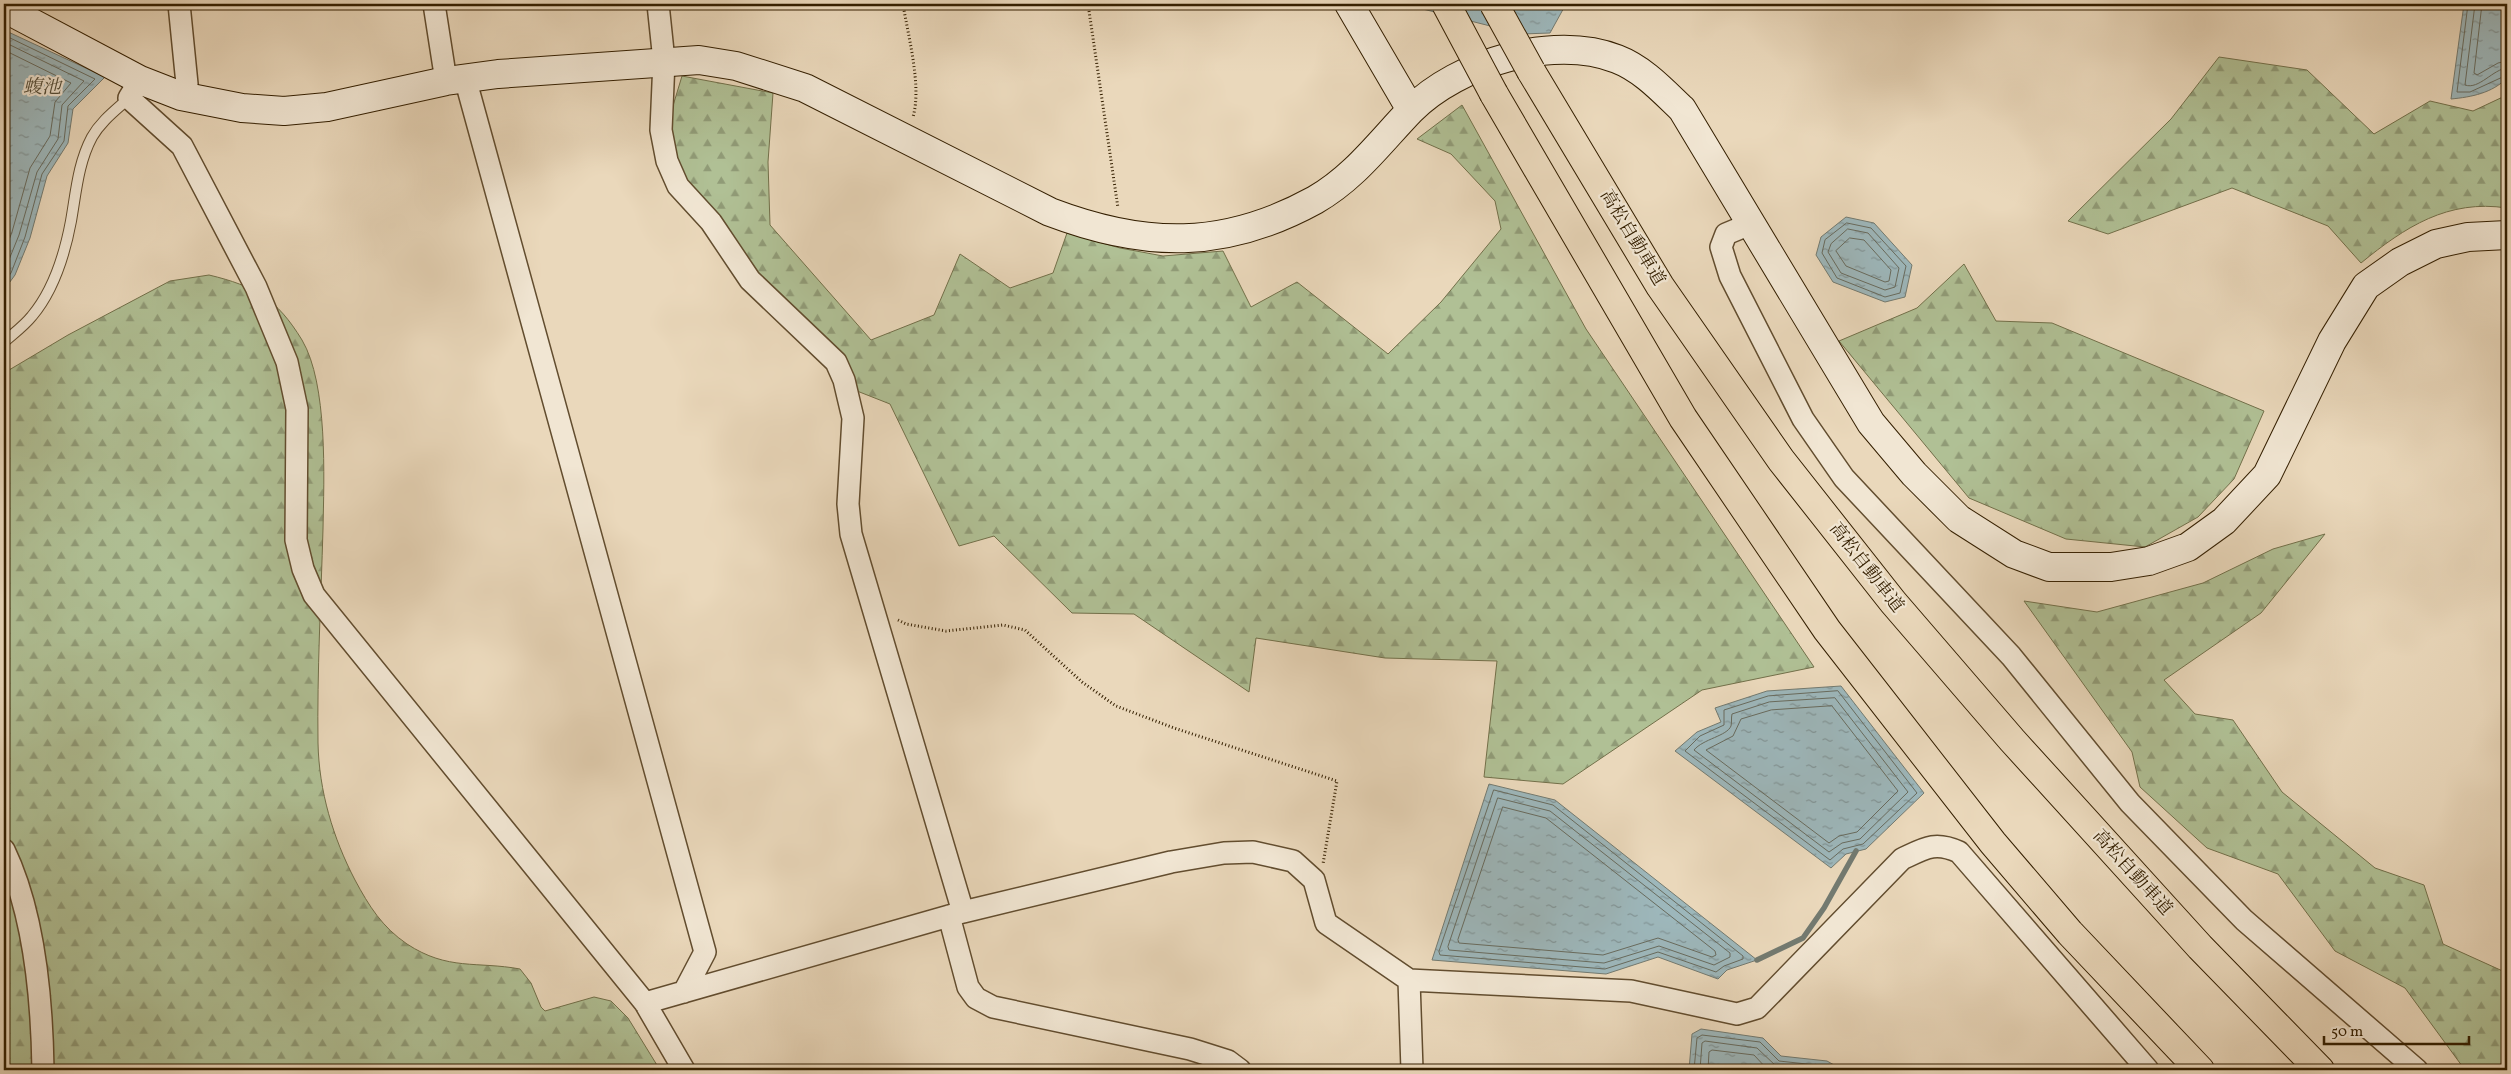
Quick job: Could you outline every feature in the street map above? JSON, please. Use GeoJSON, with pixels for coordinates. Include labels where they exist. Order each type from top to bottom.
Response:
{"type":"FeatureCollection","features":[{"type":"Feature","properties":{"kind":"highway"},"geometry":{"type":"LineString","coordinates":[[1446,4],[1494,94],[1684,418],[1827,630],[1993,843],[2070,932],[2200,1070]]}},
{"type":"Feature","properties":{"kind":"highway","name":"高松自動車道"},"geometry":{"type":"LineString","coordinates":[[1494,4],[1531,71],[1660,286],[1781,460],[1892,602],[2012,740],[2186,932],[2320,1070]]}},
{"type":"Feature","properties":{"kind":"street"},"geometry":{"type":"LineString","coordinates":[[179,4],[186,84],[181,96]]}},
{"type":"Feature","properties":{"kind":"street"},"geometry":{"type":"LineString","coordinates":[[434,4],[705,952],[684,992]]}},
{"type":"Feature","properties":{"kind":"street"},"geometry":{"type":"LineString","coordinates":[[658,4],[664,61],[661,130],[667,161],[678,186],[711,222],[750,280],[836,362],[844,380],[853,418],[848,504],[850,534],[956,914],[968,987],[976,998],[993,1008],[1190,1049],[1228,1061],[1240,1070]]}},
{"type":"Feature","properties":{"kind":"street"},"geometry":{"type":"LineString","coordinates":[[1349,4],[1412,110]]}},
{"type":"Feature","properties":{"kind":"street"},"geometry":{"type":"LineString","coordinates":[[4,8],[134,89],[182,146],[256,287],[287,362],[296,409],[296,540],[303,569],[314,595],[645,1003],[684,1070]]}},
{"type":"Feature","properties":{"kind":"street"},"geometry":{"type":"LineString","coordinates":[[134,89],[242,108],[284,111],[327,107],[456,80],[664,61],[699,60],[770,75],[805,88],[1050,212],[1090,228],[1152,238],[1183,240],[1226,234],[1284,215],[1316,199],[1349,177],[1412,110],[1440,86],[1486,63],[1530,53],[1573,48],[1617,59],[1655,82],[1682,110],[1871,423],[1914,474],[1959,519],[2014,554],[2049,567],[2111,567],[2149,561],[2188,547],[2224,520],[2267,475],[2332,341],[2366,286],[2400,262],[2436,244],[2468,237],[2507,235]]}},
{"type":"Feature","properties":{"kind":"street"},"geometry":{"type":"LineString","coordinates":[[1750,224],[1726,234],[1723,241],[1721,247],[1730,276],[1803,419],[1844,478],[2011,656],[2130,803],[2244,920],[2417,1070]]}},
{"type":"Feature","properties":{"kind":"street"},"geometry":{"type":"LineString","coordinates":[[645,1003],[956,914],[1170,862],[1224,853],[1253,852],[1293,861],[1314,880],[1326,923],[1409,980],[1631,991],[1737,1014],[1758,1008],[1902,859],[1928,846],[1946,846],[1960,852],[2148,1070]]}},
{"type":"Feature","properties":{"kind":"street"},"geometry":{"type":"LineString","coordinates":[[4,850],[18,889],[37,971],[42,1070]]}},
{"type":"Feature","properties":{"kind":"street"},"geometry":{"type":"LineString","coordinates":[[1409,980],[1412,1070]]}},
{"type":"Feature","properties":{"kind":"lane"},"geometry":{"type":"LineString","coordinates":[[4,342],[32,317],[44,298],[60,262],[84,155],[93,135],[134,89]]}},
{"type":"Feature","properties":{"kind":"path"},"geometry":{"type":"LineString","coordinates":[[903,4],[914,82],[915,110],[906,139]]}},
{"type":"Feature","properties":{"kind":"path"},"geometry":{"type":"LineString","coordinates":[[1088,4],[1118,212],[1115,233]]}},
{"type":"Feature","properties":{"kind":"path"},"geometry":{"type":"LineString","coordinates":[[870,606],[906,624],[946,631],[1003,625],[1025,630],[1082,682],[1116,706],[1174,728],[1337,781],[1325,860],[1314,880]]}},
{"type":"Feature","properties":{"kind":"green space"},"geometry":{"type":"Polygon","coordinates":[[[2219,57],[2307,70],[2374,134],[2430,101],[2473,111],[2507,95],[2507,208],[2486,206],[2446,212],[2411,227],[2361,263],[2328,226],[2232,188],[2108,234],[2068,221],[2171,119],[2219,57]]]}},
{"type":"Feature","properties":{"kind":"green space"},"geometry":{"type":"Polygon","coordinates":[[[682,76],[773,93],[768,162],[770,225],[871,340],[934,315],[960,254],[1010,288],[1053,273],[1067,233],[1120,248],[1163,256],[1223,251],[1251,307],[1297,282],[1388,354],[1441,302],[1501,229],[1495,201],[1451,154],[1417,139],[1462,105],[1586,329],[1814,667],[1702,690],[1563,784],[1484,777],[1497,661],[1385,658],[1256,638],[1249,692],[1134,614],[1072,613],[994,536],[959,546],[890,404],[857,391],[758,276],[681,180],[669,119],[682,76]]]}},
{"type":"Feature","properties":{"kind":"green space"},"geometry":{"type":"Polygon","coordinates":[[[1964,264],[1996,321],[2052,323],[2264,411],[2234,479],[2198,517],[2145,547],[2066,539],[1969,498],[1839,341],[1917,308],[1964,264]]]}},
{"type":"Feature","properties":{"kind":"green space"},"geometry":{"type":"Polygon","coordinates":[[[209,275],[239,284],[274,304],[302,340],[316,381],[323,432],[324,458],[318,690],[319,761],[324,796],[334,831],[360,890],[390,930],[407,944],[422,952],[449,962],[520,969],[531,983],[541,1007],[545,1011],[594,997],[611,1001],[628,1018],[660,1070],[4,1070],[4,373],[68,335],[170,281],[209,275]]]}},
{"type":"Feature","properties":{"kind":"green space"},"geometry":{"type":"Polygon","coordinates":[[[2325,534],[2261,613],[2164,680],[2195,714],[2233,720],[2282,792],[2375,868],[2424,885],[2443,944],[2507,973],[2507,1070],[2465,1070],[2405,988],[2335,951],[2278,874],[2207,848],[2140,787],[2132,752],[2024,601],[2097,612],[2203,583],[2273,549],[2325,534]]]}},
{"type":"Feature","properties":{"kind":"water"},"geometry":{"type":"Polygon","coordinates":[[[1364,4],[1566,4],[1550,33],[1522,34],[1407,5],[1365,6],[1364,4]]]}},
{"type":"Feature","properties":{"kind":"water"},"geometry":{"type":"Polygon","coordinates":[[[2464,4],[2507,4],[2507,78],[2488,91],[2451,99],[2464,4]]]}},
{"type":"Feature","properties":{"kind":"water","name":"蝮池"},"geometry":{"type":"Polygon","coordinates":[[[4,30],[105,77],[73,109],[68,143],[47,176],[30,238],[15,275],[4,290],[4,30]]]}},
{"type":"Feature","properties":{"kind":"water"},"geometry":{"type":"Polygon","coordinates":[[[1846,217],[1874,223],[1912,265],[1905,297],[1885,302],[1833,282],[1816,255],[1821,237],[1846,217]]]}},
{"type":"Feature","properties":{"kind":"water"},"geometry":{"type":"Polygon","coordinates":[[[1841,686],[1924,793],[1866,849],[1846,854],[1831,868],[1675,751],[1697,732],[1721,722],[1715,708],[1767,691],[1841,686]]]}},
{"type":"Feature","properties":{"kind":"water"},"geometry":{"type":"Polygon","coordinates":[[[1489,784],[1555,800],[1757,960],[1727,970],[1718,979],[1658,957],[1606,974],[1432,960],[1489,784]]]}},
{"type":"Feature","properties":{"kind":"water"},"geometry":{"type":"Polygon","coordinates":[[[1701,1029],[1763,1038],[1781,1056],[1827,1061],[1843,1070],[1689,1070],[1692,1034],[1701,1029]]]}},
{"type":"Feature","properties":{"kind":"waterway"},"geometry":{"type":"LineString","coordinates":[[1757,960],[1803,938],[1824,908],[1856,851]]}}]}
